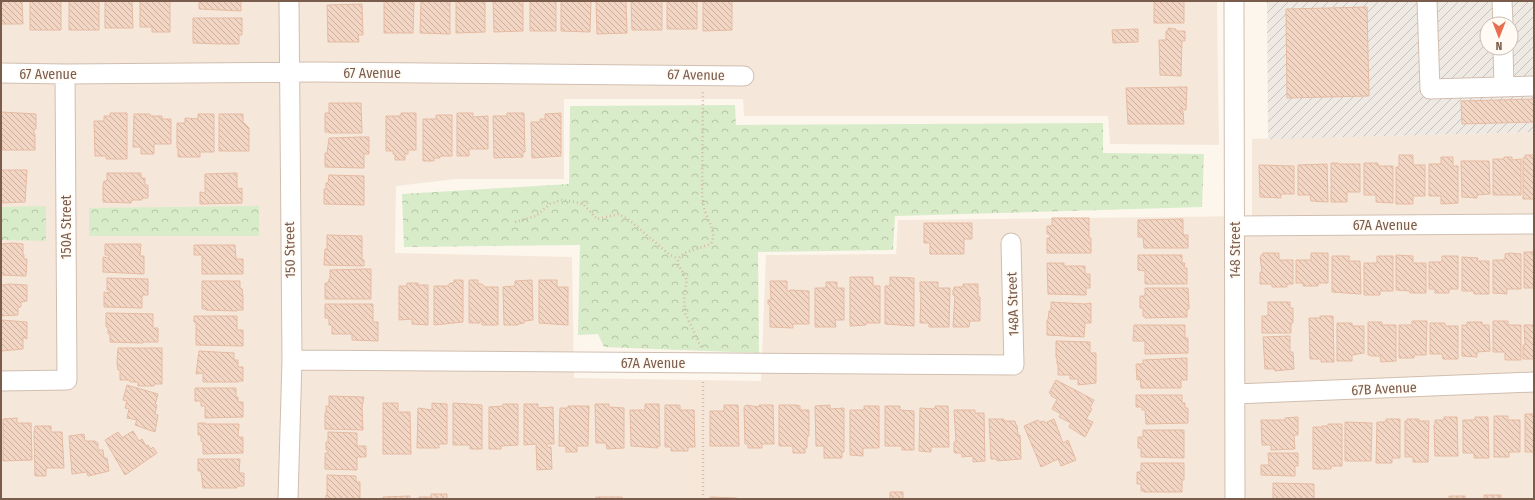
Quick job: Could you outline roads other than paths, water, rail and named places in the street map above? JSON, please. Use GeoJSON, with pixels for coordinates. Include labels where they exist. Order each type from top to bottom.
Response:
{"type":"FeatureCollection","features":[{"type":"Feature","properties":{"kind":"street","name":"150 Street"},"geometry":{"type":"LineString","coordinates":[[288,499],[292,360],[288,72],[289,1]]}},
{"type":"Feature","properties":{"kind":"street","name":"148 Street"},"geometry":{"type":"LineString","coordinates":[[1234,1],[1235,499]]}},
{"type":"Feature","properties":{"kind":"street"},"geometry":{"type":"LineString","coordinates":[[1427,1],[1430,89],[1534,86]]}},
{"type":"Feature","properties":{"kind":"street"},"geometry":{"type":"LineString","coordinates":[[1502,1],[1503,16]]}},
{"type":"Feature","properties":{"kind":"street"},"geometry":{"type":"LineString","coordinates":[[1503,56],[1504,87]]}},
{"type":"Feature","properties":{"kind":"street","name":"67 Avenue"},"geometry":{"type":"LineString","coordinates":[[1,73],[65,74],[288,72],[744,76]]}},
{"type":"Feature","properties":{"kind":"street","name":"150A Street"},"geometry":{"type":"LineString","coordinates":[[1,381],[67,380],[65,74]]}},
{"type":"Feature","properties":{"kind":"street","name":"67A Avenue"},"geometry":{"type":"LineString","coordinates":[[1235,226],[1534,224]]}},
{"type":"Feature","properties":{"kind":"street","name":"148A Street"},"geometry":{"type":"LineString","coordinates":[[1011,242],[1014,365]]}},
{"type":"Feature","properties":{"kind":"street","name":"67A Avenue"},"geometry":{"type":"LineString","coordinates":[[292,360],[1014,365]]}},
{"type":"Feature","properties":{"kind":"street","name":"67B Avenue"},"geometry":{"type":"LineString","coordinates":[[1235,394],[1534,382]]}}]}
